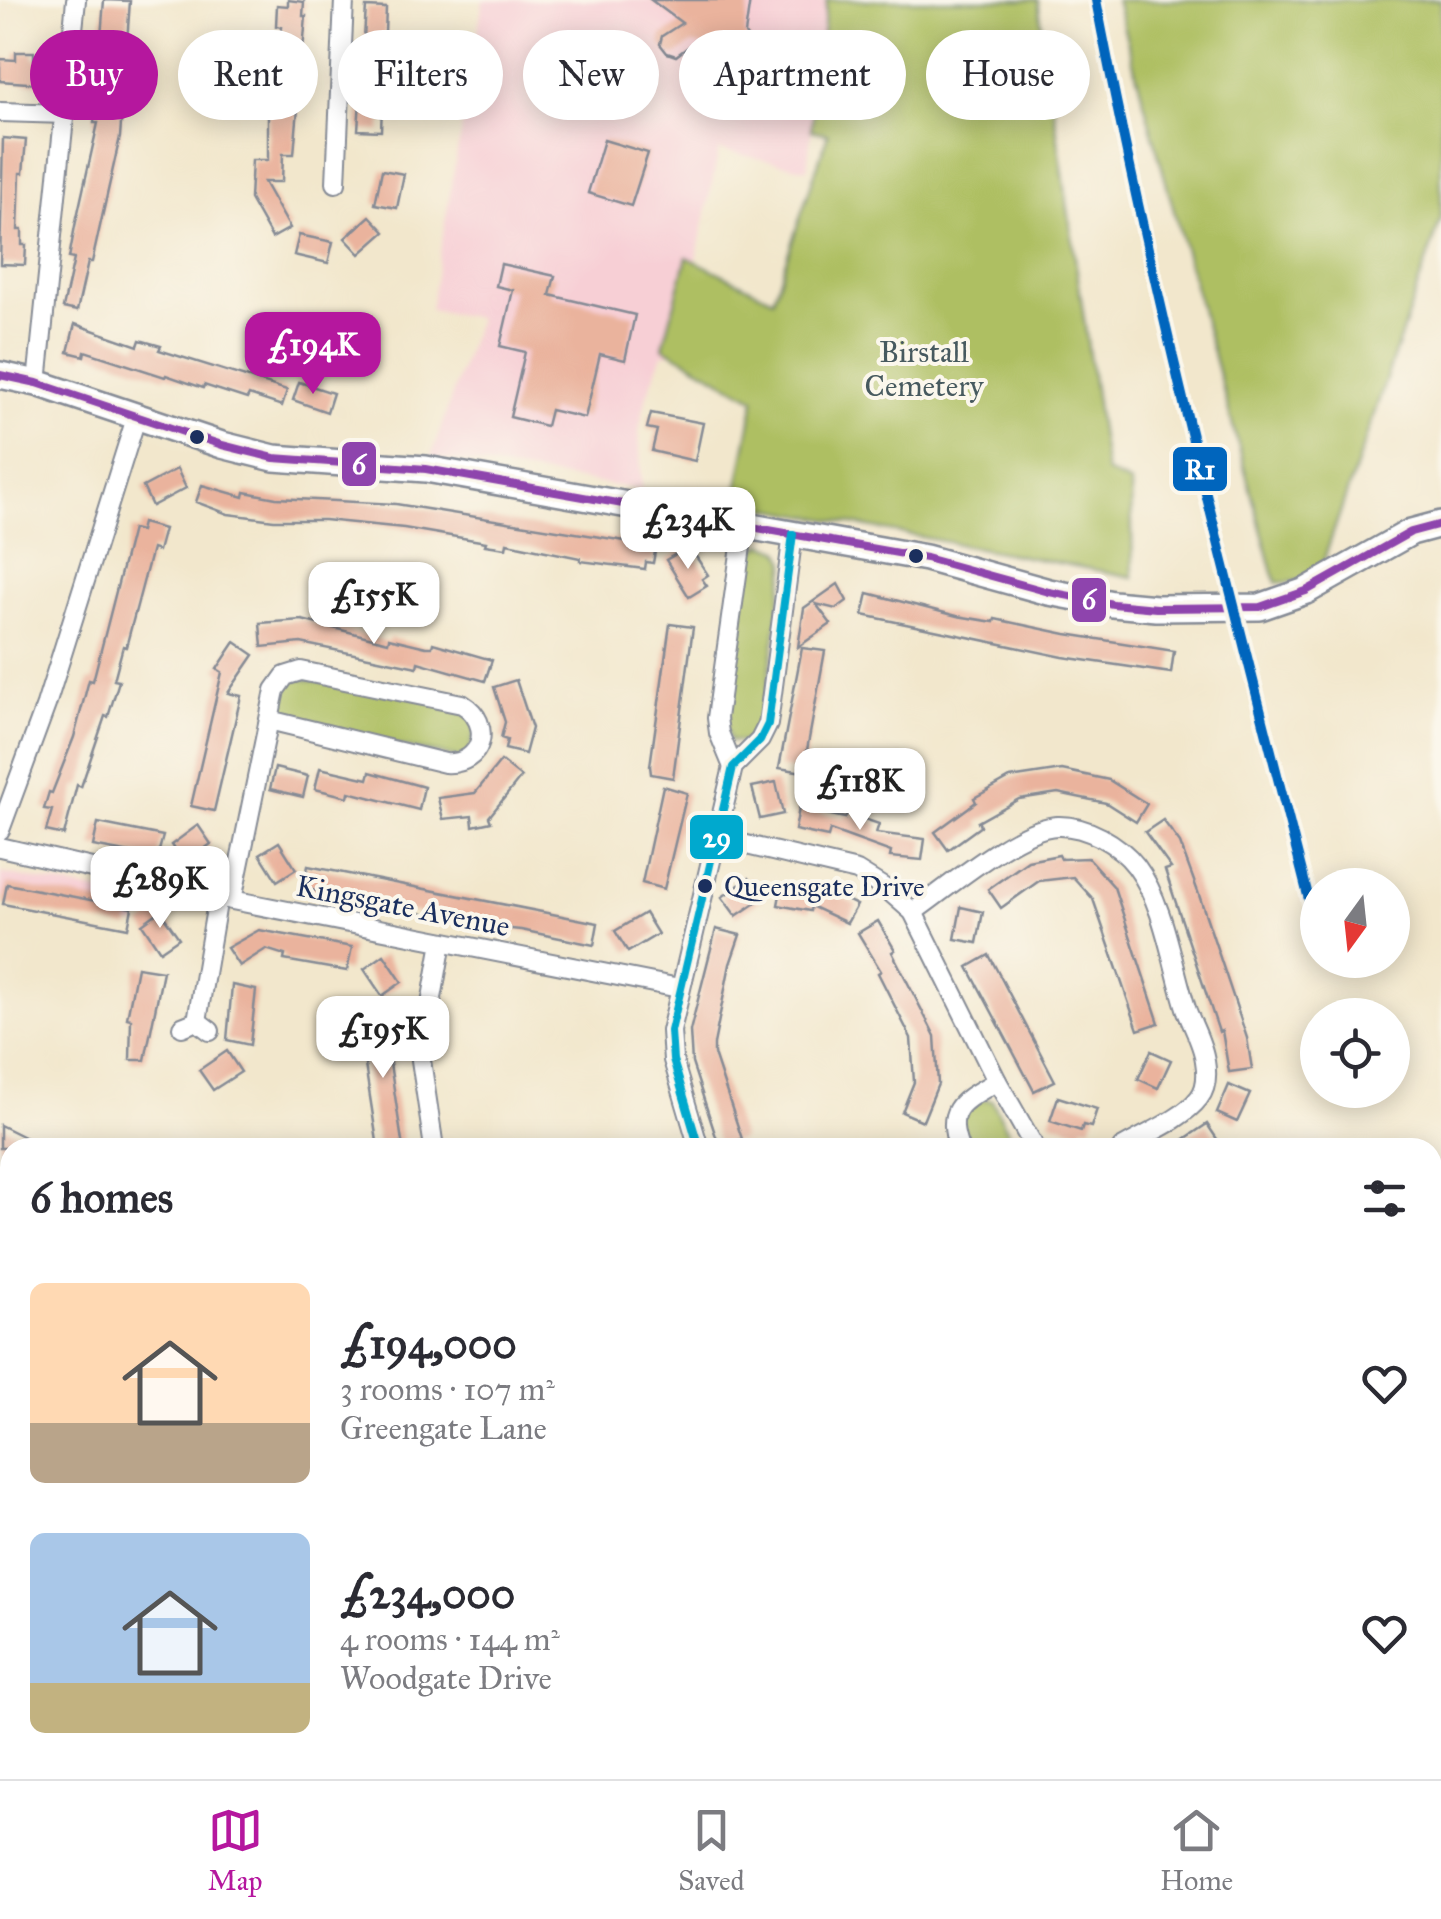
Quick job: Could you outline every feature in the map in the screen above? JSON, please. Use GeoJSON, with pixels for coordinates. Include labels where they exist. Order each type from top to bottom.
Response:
{"type":"FeatureCollection","features":[{"type":"Feature","properties":{"kind":"street"},"geometry":{"type":"LineString","coordinates":[[73,30],[76,0]]}},
{"type":"Feature","properties":{"kind":"street"},"geometry":{"type":"LineString","coordinates":[[336,183],[344,0]]}},
{"type":"Feature","properties":{"kind":"street"},"geometry":{"type":"LineString","coordinates":[[0,112],[30,113]]}},
{"type":"Feature","properties":{"kind":"street"},"geometry":{"type":"LineString","coordinates":[[37,383],[65,120]]}},
{"type":"Feature","properties":{"kind":"street"},"geometry":{"type":"LineString","coordinates":[[0,375],[37,383],[222,445],[274,458],[426,469],[926,558],[1048,592],[1113,604],[1260,607],[1306,591],[1412,532],[1441,524]]}},
{"type":"Feature","properties":{"kind":"street"},"geometry":{"type":"LineString","coordinates":[[0,830],[46,705],[137,415]]}},
{"type":"Feature","properties":{"kind":"street"},"geometry":{"type":"LineString","coordinates":[[733,767],[719,734],[717,718],[744,525]]}},
{"type":"Feature","properties":{"kind":"street"},"geometry":{"type":"LineString","coordinates":[[696,1138],[673,1060],[671,1032],[733,767],[760,740],[768,724],[793,534]]}},
{"type":"Feature","properties":{"kind":"street"},"geometry":{"type":"LineString","coordinates":[[196,1026],[225,898],[269,720],[279,683],[292,672],[301,671],[462,704],[478,719],[482,737],[480,747],[468,760],[445,763],[269,720]]}},
{"type":"Feature","properties":{"kind":"street"},"geometry":{"type":"LineString","coordinates":[[913,912],[1028,833],[1056,826],[1106,839],[1135,865],[1168,943],[1204,1055],[1206,1076],[1200,1097],[1139,1138]]}},
{"type":"Feature","properties":{"kind":"street"},"geometry":{"type":"LineString","coordinates":[[718,838],[857,871],[890,891],[913,912],[1029,1138]]}},
{"type":"Feature","properties":{"kind":"street","name":"Kingsgate Avenue"},"geometry":{"type":"LineString","coordinates":[[0,847],[225,898],[680,988]]}},
{"type":"Feature","properties":{"kind":"street"},"geometry":{"type":"LineString","coordinates":[[433,1138],[421,1060],[442,942]]}},
{"type":"Feature","properties":{"kind":"street"},"geometry":{"type":"LineString","coordinates":[[955,1138],[954,1115],[960,1104],[997,1081]]}},
{"type":"Feature","properties":{"kind":"shaded area"},"geometry":{"type":"Polygon","coordinates":[[[483,0],[827,0],[823,30],[679,30],[679,120],[813,120],[807,169],[719,150],[677,352],[663,354],[639,430],[642,490],[431,457],[478,318],[430,310],[462,120],[503,120],[503,30],[478,30],[483,0]]]}},
{"type":"Feature","properties":{"kind":"shaded area"},"geometry":{"type":"Polygon","coordinates":[[[0,873],[144,900],[136,925],[0,897],[0,873]]]}},
{"type":"Feature","properties":{"kind":"green space","name":"Birstall Cemetery"},"geometry":{"type":"Polygon","coordinates":[[[827,0],[1038,0],[1042,30],[926,30],[926,120],[1055,120],[1106,472],[1131,484],[1133,577],[735,502],[755,399],[663,347],[687,257],[773,299],[828,134],[811,130],[812,120],[906,120],[906,30],[823,30],[827,0]]]}},
{"type":"Feature","properties":{"kind":"green space"},"geometry":{"type":"Polygon","coordinates":[[[1116,0],[1441,0],[1441,219],[1317,580],[1276,583],[1116,0]]]}},
{"type":"Feature","properties":{"kind":"green space"},"geometry":{"type":"Polygon","coordinates":[[[763,544],[780,550],[786,562],[762,725],[749,743],[730,741],[723,716],[744,557],[763,544]]]}},
{"type":"Feature","properties":{"kind":"green space"},"geometry":{"type":"Polygon","coordinates":[[[285,676],[462,704],[478,719],[468,760],[269,720],[285,676]]]}},
{"type":"Feature","properties":{"kind":"green space"},"geometry":{"type":"Polygon","coordinates":[[[982,1099],[992,1100],[1011,1138],[964,1138],[961,1113],[982,1099]]]}},
{"type":"Feature","properties":{"kind":"building"},"geometry":{"type":"Polygon","coordinates":[[[104,0],[130,1],[128,30],[102,30],[104,0]]]}},
{"type":"Feature","properties":{"kind":"building"},"geometry":{"type":"Polygon","coordinates":[[[288,0],[304,2],[305,30],[282,30],[276,26],[277,5],[288,6],[288,0]]]}},
{"type":"Feature","properties":{"kind":"building"},"geometry":{"type":"Polygon","coordinates":[[[651,0],[750,0],[746,30],[679,30],[679,54],[667,53],[660,44],[662,36],[682,23],[651,0]]]}},
{"type":"Feature","properties":{"kind":"building"},"geometry":{"type":"Polygon","coordinates":[[[366,7],[386,8],[385,30],[365,30],[366,7]]]}},
{"type":"Feature","properties":{"kind":"building"},"geometry":{"type":"Polygon","coordinates":[[[16,52],[30,52],[30,83],[0,81],[0,59],[16,60],[16,52]]]}},
{"type":"Feature","properties":{"kind":"building"},"geometry":{"type":"Polygon","coordinates":[[[121,120],[92,262],[88,262],[77,311],[63,308],[74,259],[69,258],[75,226],[98,123],[94,123],[121,120]]]}},
{"type":"Feature","properties":{"kind":"building"},"geometry":{"type":"Polygon","coordinates":[[[268,120],[297,120],[294,154],[283,154],[282,182],[264,182],[290,228],[272,238],[250,199],[252,160],[268,160],[268,120]]]}},
{"type":"Feature","properties":{"kind":"building"},"geometry":{"type":"Polygon","coordinates":[[[359,120],[381,120],[381,131],[358,130],[359,120]]]}},
{"type":"Feature","properties":{"kind":"building"},"geometry":{"type":"Polygon","coordinates":[[[3,138],[26,140],[20,173],[18,230],[22,230],[22,245],[26,245],[25,265],[0,264],[3,138]]]}},
{"type":"Feature","properties":{"kind":"building"},"geometry":{"type":"Polygon","coordinates":[[[604,140],[648,153],[631,206],[588,193],[604,140]]]}},
{"type":"Feature","properties":{"kind":"building"},"geometry":{"type":"Polygon","coordinates":[[[382,170],[404,174],[397,208],[375,204],[382,170]]]}},
{"type":"Feature","properties":{"kind":"building"},"geometry":{"type":"Polygon","coordinates":[[[370,216],[385,232],[360,254],[345,238],[370,216]]]}},
{"type":"Feature","properties":{"kind":"building"},"geometry":{"type":"Polygon","coordinates":[[[299,235],[333,242],[328,263],[294,255],[299,235]]]}},
{"type":"Feature","properties":{"kind":"building"},"geometry":{"type":"Polygon","coordinates":[[[501,264],[555,276],[550,295],[635,315],[625,360],[600,354],[585,418],[550,410],[546,426],[510,417],[525,352],[500,346],[513,290],[496,286],[501,264]]]}},
{"type":"Feature","properties":{"kind":"building"},"geometry":{"type":"Polygon","coordinates":[[[75,324],[138,346],[140,340],[161,346],[159,350],[287,390],[282,406],[249,395],[247,399],[204,385],[203,388],[85,351],[84,356],[68,352],[75,324]]]}},
{"type":"Feature","properties":{"kind":"building"},"geometry":{"type":"Polygon","coordinates":[[[299,382],[333,393],[327,412],[293,400],[299,382]]]}},
{"type":"Feature","properties":{"kind":"building"},"geometry":{"type":"Polygon","coordinates":[[[651,413],[703,423],[695,461],[652,451],[657,430],[647,428],[651,413]]]}},
{"type":"Feature","properties":{"kind":"building"},"geometry":{"type":"Polygon","coordinates":[[[177,469],[186,488],[152,506],[143,487],[177,469]]]}},
{"type":"Feature","properties":{"kind":"building"},"geometry":{"type":"Polygon","coordinates":[[[202,485],[244,497],[245,492],[276,498],[396,504],[656,546],[653,563],[646,562],[645,569],[580,561],[507,543],[506,548],[485,545],[486,542],[404,528],[228,514],[196,502],[202,485]]]}},
{"type":"Feature","properties":{"kind":"building"},"geometry":{"type":"Polygon","coordinates":[[[142,523],[164,529],[158,551],[152,549],[126,647],[123,646],[114,680],[119,681],[108,717],[105,716],[81,787],[77,785],[64,835],[46,831],[52,810],[44,809],[49,792],[52,793],[74,737],[89,680],[93,681],[132,529],[140,531],[142,523]]]}},
{"type":"Feature","properties":{"kind":"building"},"geometry":{"type":"Polygon","coordinates":[[[681,551],[685,557],[693,552],[708,575],[702,579],[707,586],[689,597],[666,560],[681,551]]]}},
{"type":"Feature","properties":{"kind":"building"},"geometry":{"type":"Polygon","coordinates":[[[838,584],[847,601],[836,609],[816,604],[831,624],[798,647],[804,608],[838,584]]]}},
{"type":"Feature","properties":{"kind":"building"},"geometry":{"type":"Polygon","coordinates":[[[868,593],[957,616],[994,622],[995,619],[1174,651],[1171,673],[1063,657],[863,615],[868,593]]]}},
{"type":"Feature","properties":{"kind":"building"},"geometry":{"type":"Polygon","coordinates":[[[302,620],[388,642],[389,638],[426,647],[433,643],[492,660],[485,681],[418,662],[417,667],[301,643],[262,647],[260,623],[302,620]]]}},
{"type":"Feature","properties":{"kind":"building"},"geometry":{"type":"Polygon","coordinates":[[[670,624],[693,627],[673,778],[651,774],[650,766],[670,624]]]}},
{"type":"Feature","properties":{"kind":"building"},"geometry":{"type":"Polygon","coordinates":[[[235,642],[254,655],[228,693],[241,696],[214,811],[191,806],[222,672],[217,669],[235,642]]]}},
{"type":"Feature","properties":{"kind":"building"},"geometry":{"type":"Polygon","coordinates":[[[802,648],[825,651],[803,772],[779,768],[802,648]]]}},
{"type":"Feature","properties":{"kind":"building"},"geometry":{"type":"Polygon","coordinates":[[[516,680],[532,728],[525,754],[505,749],[507,740],[501,738],[505,722],[494,687],[516,680]]]}},
{"type":"Feature","properties":{"kind":"building"},"geometry":{"type":"Polygon","coordinates":[[[501,761],[521,777],[489,817],[491,822],[473,826],[472,816],[443,819],[438,798],[475,793],[501,761]]]}},
{"type":"Feature","properties":{"kind":"building"},"geometry":{"type":"Polygon","coordinates":[[[275,768],[308,776],[303,797],[270,789],[275,768]]]}},
{"type":"Feature","properties":{"kind":"building"},"geometry":{"type":"Polygon","coordinates":[[[320,768],[368,779],[370,772],[424,787],[419,810],[349,792],[348,797],[315,789],[320,768]]]}},
{"type":"Feature","properties":{"kind":"building"},"geometry":{"type":"Polygon","coordinates":[[[1062,770],[1109,780],[1147,804],[1136,822],[1106,803],[1058,793],[1019,799],[978,822],[981,826],[948,850],[935,832],[976,802],[974,798],[1010,778],[1062,770]]]}},
{"type":"Feature","properties":{"kind":"building"},"geometry":{"type":"Polygon","coordinates":[[[776,782],[783,814],[760,819],[752,787],[776,782]]]}},
{"type":"Feature","properties":{"kind":"building"},"geometry":{"type":"Polygon","coordinates":[[[663,786],[687,793],[664,889],[642,883],[663,786]]]}},
{"type":"Feature","properties":{"kind":"building"},"geometry":{"type":"Polygon","coordinates":[[[799,808],[845,818],[847,813],[879,824],[876,833],[925,839],[922,860],[890,857],[891,852],[830,830],[828,837],[795,830],[799,808]]]}},
{"type":"Feature","properties":{"kind":"building"},"geometry":{"type":"Polygon","coordinates":[[[1163,820],[1180,843],[1198,892],[1247,1038],[1252,1069],[1229,1072],[1222,1031],[1219,1032],[1165,870],[1171,868],[1145,832],[1163,820]]]}},
{"type":"Feature","properties":{"kind":"building"},"geometry":{"type":"Polygon","coordinates":[[[98,823],[163,836],[157,858],[93,846],[98,823]]]}},
{"type":"Feature","properties":{"kind":"building"},"geometry":{"type":"Polygon","coordinates":[[[198,825],[211,844],[184,863],[171,845],[198,825]]]}},
{"type":"Feature","properties":{"kind":"building"},"geometry":{"type":"Polygon","coordinates":[[[279,842],[296,869],[277,881],[260,854],[279,842]]]}},
{"type":"Feature","properties":{"kind":"building"},"geometry":{"type":"Polygon","coordinates":[[[1059,855],[1061,859],[1088,858],[1114,887],[1159,1023],[1138,1030],[1093,899],[1073,877],[1039,881],[1001,908],[988,889],[1028,861],[1059,855]]]}},
{"type":"Feature","properties":{"kind":"building"},"geometry":{"type":"Polygon","coordinates":[[[308,866],[598,923],[594,945],[475,925],[303,888],[308,866]]]}},
{"type":"Feature","properties":{"kind":"building"},"geometry":{"type":"Polygon","coordinates":[[[749,878],[763,898],[736,916],[722,897],[749,878]]]}},
{"type":"Feature","properties":{"kind":"building"},"geometry":{"type":"Polygon","coordinates":[[[7,884],[132,908],[128,928],[3,904],[7,884]]]}},
{"type":"Feature","properties":{"kind":"building"},"geometry":{"type":"Polygon","coordinates":[[[782,884],[832,893],[857,905],[847,923],[811,906],[810,911],[778,905],[782,884]]]}},
{"type":"Feature","properties":{"kind":"building"},"geometry":{"type":"Polygon","coordinates":[[[961,907],[983,912],[977,943],[955,939],[961,907]]]}},
{"type":"Feature","properties":{"kind":"building"},"geometry":{"type":"Polygon","coordinates":[[[160,911],[179,938],[160,951],[142,924],[160,911]]]}},
{"type":"Feature","properties":{"kind":"building"},"geometry":{"type":"Polygon","coordinates":[[[645,913],[658,934],[628,952],[615,931],[645,913]]]}},
{"type":"Feature","properties":{"kind":"building"},"geometry":{"type":"Polygon","coordinates":[[[878,921],[935,1036],[938,1084],[923,1121],[902,1112],[914,1082],[911,1038],[878,973],[881,971],[858,933],[878,921]]]}},
{"type":"Feature","properties":{"kind":"building"},"geometry":{"type":"Polygon","coordinates":[[[716,929],[740,935],[730,964],[714,1054],[742,1138],[716,1138],[692,1063],[690,1031],[716,929]]]}},
{"type":"Feature","properties":{"kind":"building"},"geometry":{"type":"Polygon","coordinates":[[[259,930],[352,947],[347,971],[284,960],[285,955],[266,949],[239,966],[227,948],[259,930]]]}},
{"type":"Feature","properties":{"kind":"building"},"geometry":{"type":"Polygon","coordinates":[[[384,955],[402,982],[382,996],[364,969],[384,955]]]}},
{"type":"Feature","properties":{"kind":"building"},"geometry":{"type":"Polygon","coordinates":[[[989,955],[1055,1081],[1034,1091],[968,967],[989,955]]]}},
{"type":"Feature","properties":{"kind":"building"},"geometry":{"type":"Polygon","coordinates":[[[137,967],[163,971],[145,1060],[130,1060],[131,1019],[127,1018],[137,967]]]}},
{"type":"Feature","properties":{"kind":"building"},"geometry":{"type":"Polygon","coordinates":[[[232,985],[256,990],[250,1045],[227,1040],[232,985]]]}},
{"type":"Feature","properties":{"kind":"building"},"geometry":{"type":"Polygon","coordinates":[[[375,1010],[398,1014],[392,1045],[387,1044],[401,1138],[376,1138],[365,1065],[375,1010]]]}},
{"type":"Feature","properties":{"kind":"building"},"geometry":{"type":"Polygon","coordinates":[[[227,1051],[241,1072],[213,1090],[199,1070],[227,1051]]]}},
{"type":"Feature","properties":{"kind":"building"},"geometry":{"type":"Polygon","coordinates":[[[1151,1051],[1171,1060],[1158,1088],[1138,1079],[1151,1051]]]}},
{"type":"Feature","properties":{"kind":"building"},"geometry":{"type":"Polygon","coordinates":[[[1229,1085],[1250,1094],[1237,1122],[1217,1113],[1229,1085]]]}},
{"type":"Feature","properties":{"kind":"building"},"geometry":{"type":"Polygon","coordinates":[[[1058,1097],[1097,1109],[1091,1127],[1083,1125],[1081,1131],[1050,1121],[1058,1097]]]}},
{"type":"Feature","properties":{"kind":"building"},"geometry":{"type":"Polygon","coordinates":[[[1207,1124],[1216,1138],[1186,1138],[1207,1124]]]}},
{"type":"Feature","properties":{"kind":"building"},"geometry":{"type":"Polygon","coordinates":[[[0,1125],[26,1138],[0,1138],[0,1125]]]}},
{"type":"Feature","properties":{"kind":"transit line","name":"R1"},"geometry":{"type":"LineString","coordinates":[[1096,0],[1172,352],[1301,868]]}},
{"type":"Feature","properties":{"kind":"transit line","name":"6"},"geometry":{"type":"LineString","coordinates":[[0,375],[37,383],[222,445],[274,458],[426,469],[926,558],[1049,592],[1113,604],[1156,608],[1260,607],[1306,591],[1411,532],[1441,524]]}},
{"type":"Feature","properties":{"kind":"transit line","name":"29"},"geometry":{"type":"LineString","coordinates":[[696,1138],[673,1060],[671,1031],[733,767],[760,740],[768,724],[793,534]]}},
{"type":"Feature","properties":{"kind":"place","name":"Queensgate Drive"},"geometry":{"type":"Point","coordinates":[705,886]}}]}
